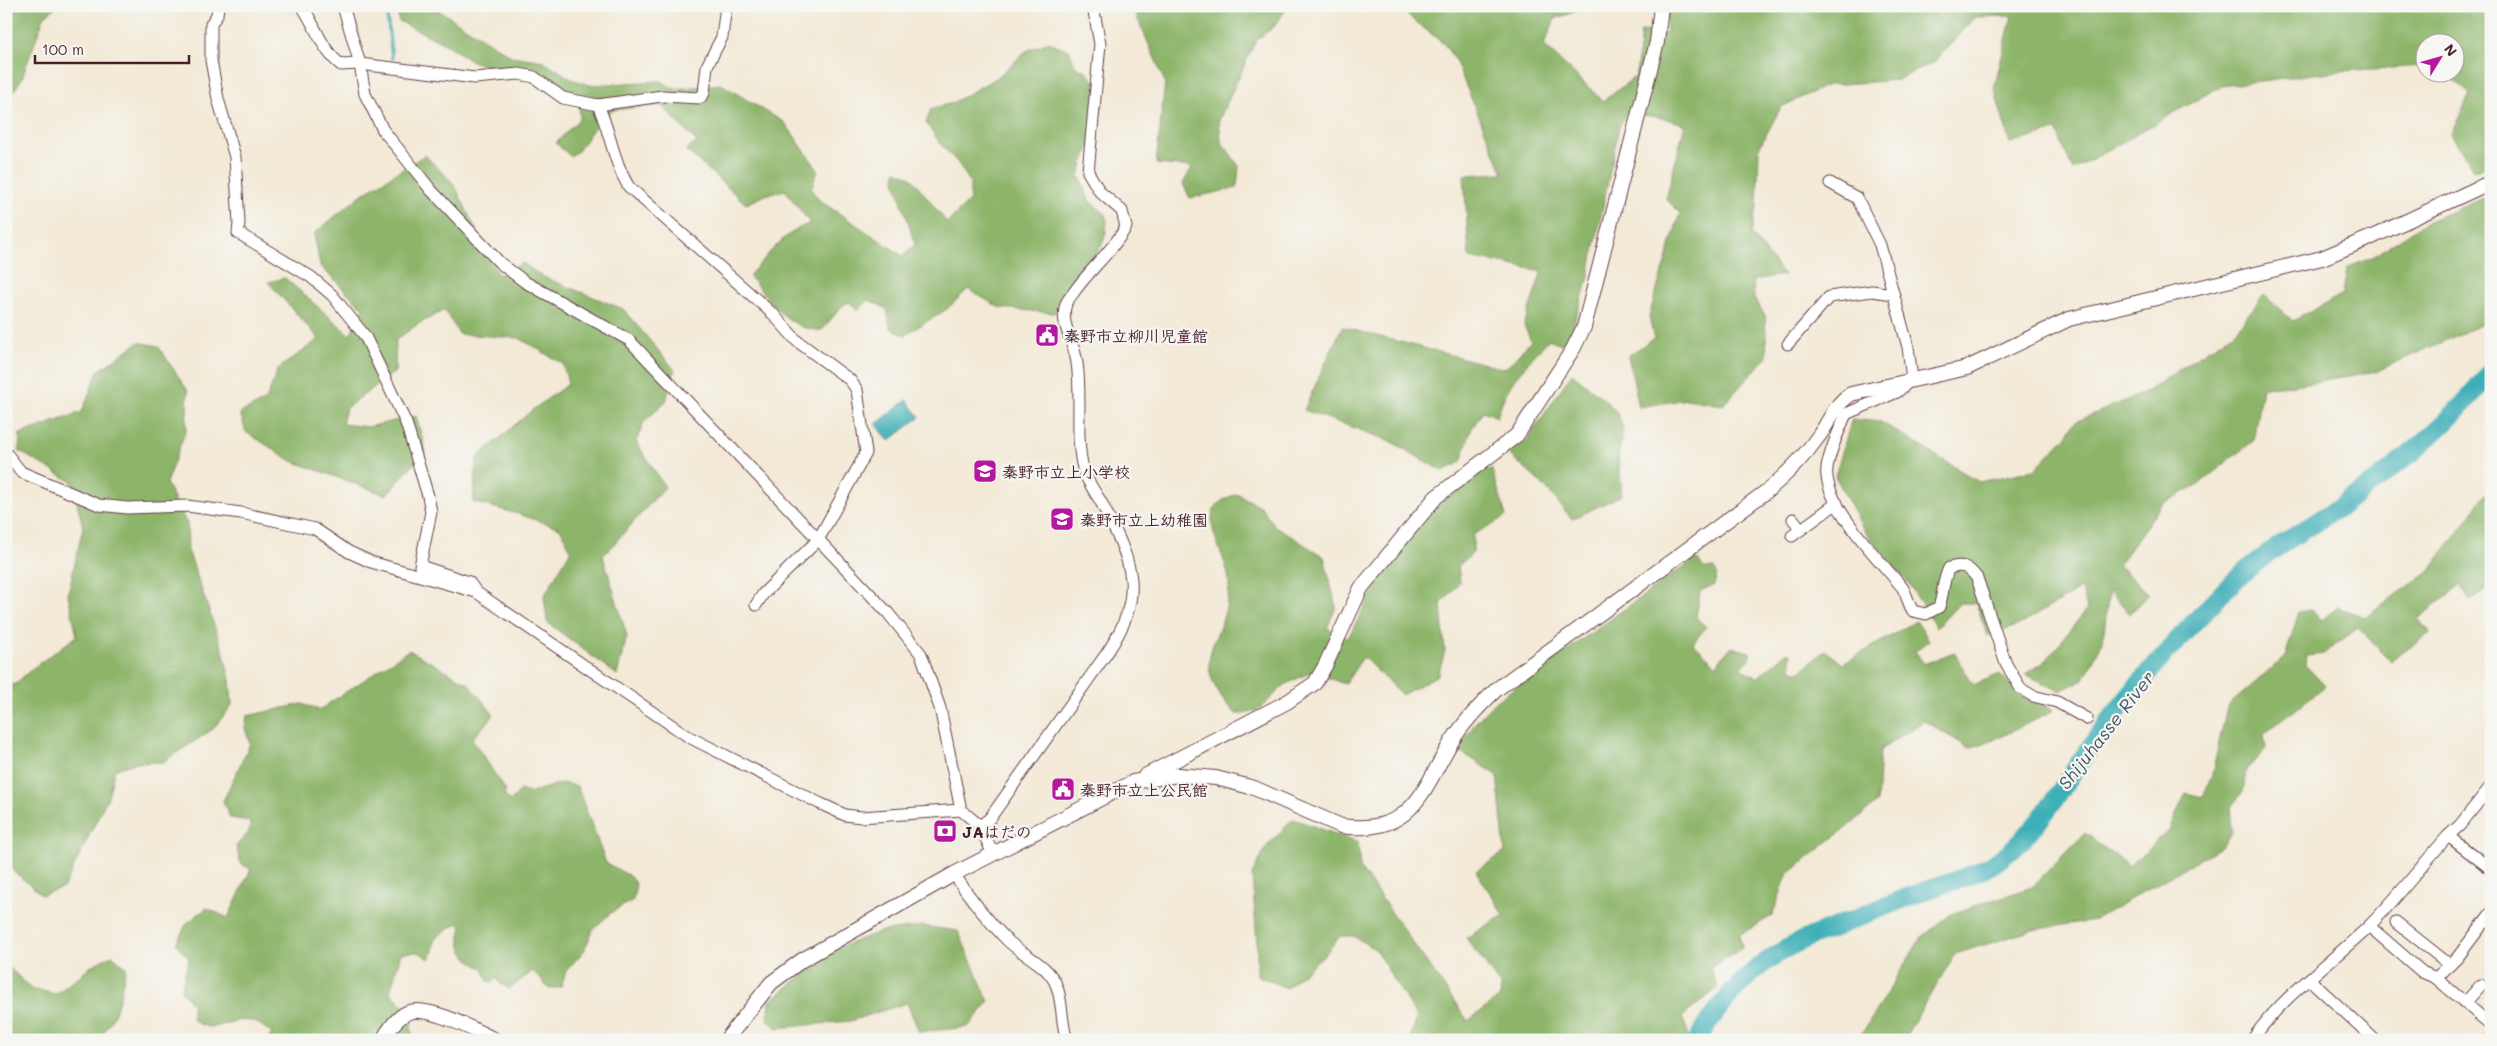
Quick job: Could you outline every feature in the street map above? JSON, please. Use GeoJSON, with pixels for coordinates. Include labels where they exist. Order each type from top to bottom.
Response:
{"type":"FeatureCollection","features":[{"type":"Feature","properties":{"kind":"street"},"geometry":{"type":"LineString","coordinates":[[218,6],[217,15],[211,24],[210,44],[218,99],[235,157],[240,223],[238,233],[311,277],[332,295],[365,336],[406,423],[428,496],[430,512],[420,566],[469,582],[476,592]]}},
{"type":"Feature","properties":{"kind":"street"},"geometry":{"type":"LineString","coordinates":[[302,6],[321,43],[332,58],[341,65],[360,64],[475,78],[519,74],[534,77],[563,98],[598,105],[662,96],[700,98],[704,93],[707,66],[722,37],[726,6]]}},
{"type":"Feature","properties":{"kind":"street"},"geometry":{"type":"LineString","coordinates":[[343,6],[360,64],[365,94],[383,130],[431,190],[500,263],[525,282],[629,340],[888,613],[921,654],[940,708],[961,810],[980,826],[993,854]]}},
{"type":"Feature","properties":{"kind":"street"},"geometry":{"type":"LineString","coordinates":[[980,826],[990,818],[1118,636],[1129,606],[1132,587],[1130,563],[1121,541],[1083,469],[1077,362],[1064,320],[1066,304],[1087,274],[1118,242],[1126,227],[1122,211],[1100,192],[1088,172],[1100,44],[1093,6]]}},
{"type":"Feature","properties":{"kind":"street"},"geometry":{"type":"LineString","coordinates":[[726,1040],[771,983],[802,960],[954,874],[1287,702],[1315,683],[1325,666],[1361,588],[1436,497],[1517,435],[1573,349],[1584,327],[1657,42],[1660,6]]}},
{"type":"Feature","properties":{"kind":"street"},"geometry":{"type":"LineString","coordinates":[[598,105],[606,124],[621,176],[629,187],[773,314],[797,341],[850,380],[857,390],[866,453],[818,540],[763,594],[756,605]]}},
{"type":"Feature","properties":{"kind":"street"},"geometry":{"type":"LineString","coordinates":[[1133,782],[1178,775],[1216,778],[1254,788],[1341,826],[1357,828],[1376,826],[1400,816],[1422,797],[1452,741],[1478,706],[1497,689],[1767,491],[1783,477],[1819,436],[1843,398],[1851,394],[1967,368],[2069,319],[2322,258],[2491,182]]}},
{"type":"Feature","properties":{"kind":"street"},"geometry":{"type":"LineString","coordinates":[[1830,183],[1857,198],[1880,245],[1908,348],[1912,380]]}},
{"type":"Feature","properties":{"kind":"street"},"geometry":{"type":"LineString","coordinates":[[1788,344],[1829,297],[1872,291],[1893,294]]}},
{"type":"Feature","properties":{"kind":"street"},"geometry":{"type":"LineString","coordinates":[[1912,380],[1897,392],[1846,414],[1834,441],[1827,470],[1828,485],[1837,503],[1872,555],[1903,589],[1907,602],[1914,611],[1926,614],[1939,607],[1944,594],[1942,581],[1949,568],[1961,564],[1970,568],[1977,578],[2006,664],[2021,689],[2033,696],[2057,702],[2087,719]]}},
{"type":"Feature","properties":{"kind":"street"},"geometry":{"type":"LineString","coordinates":[[6,453],[21,472],[99,505],[127,508],[187,506],[241,513],[315,529],[350,552],[372,562],[476,592],[689,737],[819,803],[845,814],[861,817],[961,810]]}},
{"type":"Feature","properties":{"kind":"street"},"geometry":{"type":"LineString","coordinates":[[1793,519],[1796,532],[1837,503]]}},
{"type":"Feature","properties":{"kind":"street"},"geometry":{"type":"LineString","coordinates":[[2252,1040],[2263,1024],[2308,979],[2369,926],[2448,836],[2460,825],[2491,786]]}},
{"type":"Feature","properties":{"kind":"street"},"geometry":{"type":"LineString","coordinates":[[2448,836],[2491,870]]}},
{"type":"Feature","properties":{"kind":"street"},"geometry":{"type":"LineString","coordinates":[[954,874],[975,905],[1009,942],[1043,967],[1057,986],[1063,1027],[1067,1040]]}},
{"type":"Feature","properties":{"kind":"street"},"geometry":{"type":"LineString","coordinates":[[2436,978],[2450,965],[2491,913]]}},
{"type":"Feature","properties":{"kind":"street"},"geometry":{"type":"LineString","coordinates":[[2396,922],[2450,965]]}},
{"type":"Feature","properties":{"kind":"street"},"geometry":{"type":"LineString","coordinates":[[2369,926],[2422,972],[2436,978],[2491,1025]]}},
{"type":"Feature","properties":{"kind":"street"},"geometry":{"type":"LineString","coordinates":[[2308,979],[2375,1040]]}},
{"type":"Feature","properties":{"kind":"street"},"geometry":{"type":"LineString","coordinates":[[2465,1003],[2481,985]]}},
{"type":"Feature","properties":{"kind":"street"},"geometry":{"type":"LineString","coordinates":[[383,1040],[388,1030],[400,1018],[410,1012],[422,1011],[451,1020],[494,1040]]}},
{"type":"Feature","properties":{"kind":"green space"},"geometry":{"type":"Polygon","coordinates":[[[6,6],[57,6],[44,17],[22,78],[6,105],[6,6]]]}},
{"type":"Feature","properties":{"kind":"green space"},"geometry":{"type":"Polygon","coordinates":[[[396,6],[432,6],[511,56],[544,61],[571,79],[590,85],[661,81],[674,89],[721,84],[785,123],[818,170],[811,189],[819,200],[903,256],[915,244],[895,181],[896,171],[911,177],[947,223],[970,200],[970,182],[958,163],[942,146],[926,123],[931,109],[952,103],[998,77],[1026,51],[1049,42],[1069,50],[1076,67],[1086,71],[1105,93],[1098,123],[1079,175],[1090,202],[1106,214],[1107,226],[1105,237],[1094,257],[1062,293],[1054,313],[1000,308],[968,289],[947,309],[905,335],[890,328],[887,309],[869,300],[858,311],[850,302],[843,305],[822,330],[799,326],[772,304],[749,276],[784,239],[810,223],[785,190],[768,194],[746,204],[686,150],[697,142],[661,105],[613,110],[593,129],[578,151],[570,156],[556,143],[580,118],[578,96],[529,67],[494,69],[474,62],[445,44],[399,21],[396,6]]]}},
{"type":"Feature","properties":{"kind":"green space"},"geometry":{"type":"Polygon","coordinates":[[[1137,6],[1288,6],[1275,26],[1256,40],[1219,120],[1221,141],[1239,166],[1237,188],[1190,198],[1183,184],[1192,167],[1156,164],[1165,82],[1137,17],[1137,6]]]}},
{"type":"Feature","properties":{"kind":"green space"},"geometry":{"type":"Polygon","coordinates":[[[1396,6],[1590,6],[1555,19],[1544,45],[1603,101],[1636,76],[1641,31],[1667,33],[1666,6],[2491,6],[2491,165],[2474,170],[2451,134],[2470,94],[2456,82],[2464,82],[2464,32],[2414,32],[2414,67],[2338,71],[2221,86],[2073,170],[2056,130],[2010,144],[1994,88],[2012,16],[1976,17],[1934,62],[1897,80],[1828,85],[1781,107],[1759,148],[1757,207],[1751,234],[1784,275],[1753,280],[1754,299],[1765,315],[1767,357],[1723,405],[1687,399],[1639,407],[1628,356],[1654,338],[1649,316],[1680,213],[1666,199],[1685,124],[1658,117],[1627,113],[1619,127],[1588,280],[1566,346],[1549,339],[1511,385],[1497,417],[1483,411],[1471,430],[1461,462],[1443,471],[1388,440],[1304,410],[1342,327],[1501,368],[1507,367],[1531,341],[1524,325],[1542,271],[1469,257],[1464,175],[1503,173],[1455,60],[1444,44],[1396,6]]]}},
{"type":"Feature","properties":{"kind":"green space"},"geometry":{"type":"Polygon","coordinates":[[[425,155],[454,184],[498,275],[523,263],[541,276],[623,309],[675,370],[666,401],[644,422],[636,442],[665,487],[603,556],[627,636],[617,675],[547,622],[544,596],[571,550],[560,528],[473,502],[477,458],[531,411],[568,384],[563,364],[519,338],[459,334],[445,310],[418,324],[396,340],[395,372],[346,408],[342,424],[368,427],[416,416],[426,451],[386,495],[292,461],[246,432],[240,413],[266,400],[278,369],[319,339],[268,282],[285,278],[350,335],[363,308],[320,266],[314,234],[361,195],[425,155]]]}},
{"type":"Feature","properties":{"kind":"green space"},"geometry":{"type":"Polygon","coordinates":[[[2491,195],[2491,320],[2377,371],[2295,385],[2262,387],[2253,441],[2199,484],[2162,504],[2118,565],[2149,594],[2130,614],[2109,590],[2103,641],[2084,679],[2060,691],[2025,674],[2046,661],[2087,609],[2082,588],[2019,625],[1988,636],[1976,603],[1960,603],[1936,628],[1908,582],[1865,532],[1835,476],[1852,419],[1881,422],[1979,482],[2034,470],[2066,437],[2075,422],[2146,392],[2234,332],[2264,295],[2293,321],[2343,294],[2347,268],[2373,257],[2428,221],[2491,195]]]}},
{"type":"Feature","properties":{"kind":"green space"},"geometry":{"type":"Polygon","coordinates":[[[139,342],[158,346],[188,391],[186,430],[166,483],[187,524],[188,550],[224,654],[230,680],[232,705],[213,729],[163,762],[135,763],[115,769],[108,797],[64,887],[42,895],[6,865],[6,680],[13,686],[33,668],[77,636],[68,594],[83,527],[72,482],[19,451],[20,434],[82,412],[98,371],[139,342]]]}},
{"type":"Feature","properties":{"kind":"green space"},"geometry":{"type":"Polygon","coordinates":[[[1572,373],[1607,402],[1618,414],[1623,430],[1618,456],[1622,495],[1572,519],[1545,487],[1508,453],[1525,443],[1572,373]]]}},
{"type":"Feature","properties":{"kind":"green space"},"geometry":{"type":"Polygon","coordinates":[[[1483,469],[1492,470],[1506,516],[1473,535],[1473,553],[1458,566],[1460,582],[1441,604],[1445,651],[1438,675],[1402,695],[1363,657],[1345,684],[1311,672],[1285,685],[1264,706],[1245,714],[1236,714],[1220,695],[1212,678],[1209,664],[1211,651],[1226,607],[1229,587],[1228,574],[1214,533],[1212,521],[1214,510],[1222,501],[1238,494],[1261,507],[1275,526],[1324,557],[1336,607],[1327,628],[1348,638],[1385,568],[1435,508],[1483,469]]]}},
{"type":"Feature","properties":{"kind":"green space"},"geometry":{"type":"Polygon","coordinates":[[[2491,487],[2491,586],[2470,601],[2460,585],[2418,619],[2430,633],[2391,661],[2358,628],[2323,654],[2306,656],[2305,665],[2325,686],[2264,734],[2266,749],[2246,770],[2243,793],[2230,807],[2232,832],[2221,847],[2094,920],[2033,930],[1955,954],[1903,1040],[1858,1040],[1921,938],[1951,914],[2032,887],[2085,833],[2129,866],[2169,830],[2186,793],[2203,797],[2212,775],[2227,707],[2285,657],[2299,612],[2311,610],[2322,620],[2338,607],[2364,617],[2428,573],[2491,487]]]}},
{"type":"Feature","properties":{"kind":"green space"},"geometry":{"type":"Polygon","coordinates":[[[1696,558],[1704,568],[1715,568],[1717,574],[1714,585],[1700,591],[1696,617],[1706,627],[1693,643],[1716,665],[1731,647],[1750,652],[1750,659],[1741,668],[1757,678],[1786,653],[1791,653],[1791,669],[1800,672],[1825,650],[1843,664],[1916,621],[1929,640],[1915,651],[1924,664],[1954,652],[1973,685],[2000,674],[2019,696],[2054,710],[2003,736],[1969,748],[1924,721],[1880,750],[1877,803],[1787,875],[1772,916],[1739,935],[1742,948],[1710,968],[1718,988],[1682,1017],[1687,1030],[1687,1040],[1410,1040],[1417,1017],[1375,949],[1353,936],[1340,936],[1325,954],[1286,988],[1257,975],[1257,943],[1252,875],[1266,847],[1293,819],[1358,842],[1360,868],[1468,1021],[1500,997],[1501,986],[1466,938],[1504,915],[1476,871],[1505,852],[1497,775],[1458,750],[1476,722],[1496,701],[1696,558]]]}},
{"type":"Feature","properties":{"kind":"green space"},"geometry":{"type":"Polygon","coordinates":[[[409,650],[468,683],[494,715],[472,739],[506,791],[504,795],[511,802],[520,790],[529,793],[562,783],[577,786],[606,863],[628,875],[636,884],[633,900],[612,912],[593,929],[584,951],[566,971],[561,987],[549,989],[533,971],[509,989],[500,983],[497,978],[492,982],[488,981],[483,968],[472,962],[461,947],[460,935],[462,928],[458,923],[438,937],[430,959],[418,952],[401,953],[390,992],[401,1003],[410,1018],[412,1040],[268,1040],[272,1033],[251,1021],[235,1021],[214,1027],[200,1024],[192,1019],[192,1004],[181,990],[189,958],[176,944],[187,923],[207,908],[228,918],[251,869],[241,864],[236,846],[249,832],[250,821],[230,818],[223,801],[250,744],[245,728],[247,716],[302,704],[319,710],[409,650]]]}},
{"type":"Feature","properties":{"kind":"green space"},"geometry":{"type":"Polygon","coordinates":[[[923,926],[958,931],[989,1002],[968,1027],[919,1032],[907,1003],[850,1021],[776,1028],[768,1020],[770,1001],[835,949],[879,932],[923,926]]]}},
{"type":"Feature","properties":{"kind":"green space"},"geometry":{"type":"Polygon","coordinates":[[[112,955],[126,967],[114,1015],[110,1024],[97,1040],[6,1040],[6,969],[10,968],[30,988],[56,994],[93,965],[112,955]]]}},
{"type":"Feature","properties":{"kind":"water"},"geometry":{"type":"Polygon","coordinates":[[[907,400],[920,417],[889,441],[876,424],[907,400]]]}},
{"type":"Feature","properties":{"kind":"waterway"},"geometry":{"type":"LineString","coordinates":[[386,6],[392,59]]}},
{"type":"Feature","properties":{"kind":"waterway","name":"Shijuhasse River"},"geometry":{"type":"LineString","coordinates":[[1697,1040],[1722,1004],[1742,982],[1752,972],[1783,950],[1890,904],[1982,870],[2015,847],[2041,818],[2096,739],[2141,681],[2225,590],[2266,555],[2341,506],[2402,461],[2458,409],[2491,371]]}},
{"type":"Feature","properties":{"kind":"place","name":"秦野市立柳川児童館"},"geometry":{"type":"Point","coordinates":[1047,335]}},
{"type":"Feature","properties":{"kind":"place","name":"秦野市立上小学校"},"geometry":{"type":"Point","coordinates":[985,471]}},
{"type":"Feature","properties":{"kind":"place","name":"秦野市立上幼稚園"},"geometry":{"type":"Point","coordinates":[1062,519]}},
{"type":"Feature","properties":{"kind":"place","name":"秦野市立上公民館"},"geometry":{"type":"Point","coordinates":[1063,789]}},
{"type":"Feature","properties":{"kind":"place","name":"JAはだの"},"geometry":{"type":"Point","coordinates":[945,831]}}]}
